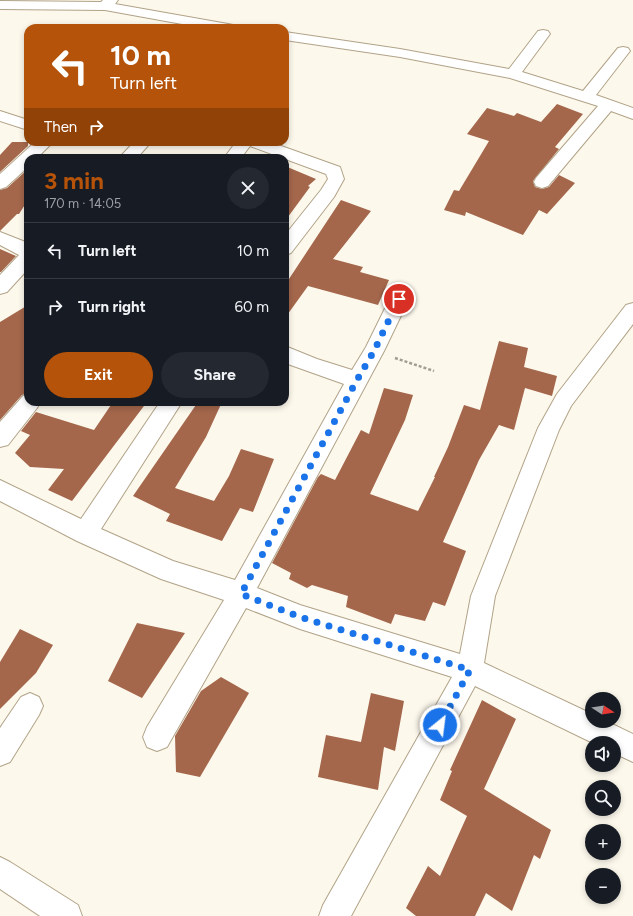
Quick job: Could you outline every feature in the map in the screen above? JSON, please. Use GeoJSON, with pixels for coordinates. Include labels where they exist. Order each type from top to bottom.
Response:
{"type":"FeatureCollection","features":[{"type":"Feature","properties":{"kind":"street"},"geometry":{"type":"LineString","coordinates":[[0,5],[108,3],[209,24]]}},
{"type":"Feature","properties":{"kind":"street"},"geometry":{"type":"LineString","coordinates":[[512,74],[543,34]]}},
{"type":"Feature","properties":{"kind":"street"},"geometry":{"type":"LineString","coordinates":[[289,37],[400,53],[512,74],[608,104],[633,114]]}},
{"type":"Feature","properties":{"kind":"street"},"geometry":{"type":"LineString","coordinates":[[587,98],[623,51]]}},
{"type":"Feature","properties":{"kind":"street"},"geometry":{"type":"LineString","coordinates":[[542,182],[608,104]]}},
{"type":"Feature","properties":{"kind":"street"},"geometry":{"type":"LineString","coordinates":[[0,116],[24,124]]}},
{"type":"Feature","properties":{"kind":"street"},"geometry":{"type":"LineString","coordinates":[[32,154],[41,146]]}},
{"type":"Feature","properties":{"kind":"street"},"geometry":{"type":"LineString","coordinates":[[131,154],[140,146]]}},
{"type":"Feature","properties":{"kind":"street"},"geometry":{"type":"LineString","coordinates":[[235,154],[242,146]]}},
{"type":"Feature","properties":{"kind":"street"},"geometry":{"type":"LineString","coordinates":[[265,146],[287,154]]}},
{"type":"Feature","properties":{"kind":"street"},"geometry":{"type":"LineString","coordinates":[[289,155],[334,171],[336,178],[328,193],[289,243]]}},
{"type":"Feature","properties":{"kind":"street"},"geometry":{"type":"LineString","coordinates":[[0,183],[24,161]]}},
{"type":"Feature","properties":{"kind":"street"},"geometry":{"type":"LineString","coordinates":[[0,238],[24,249]]}},
{"type":"Feature","properties":{"kind":"street"},"geometry":{"type":"LineString","coordinates":[[0,287],[24,261]]}},
{"type":"Feature","properties":{"kind":"street"},"geometry":{"type":"LineString","coordinates":[[157,737],[241,594],[374,351],[399,299]]}},
{"type":"Feature","properties":{"kind":"street"},"geometry":{"type":"LineString","coordinates":[[334,916],[470,670],[483,596],[549,428],[564,400],[633,310]]}},
{"type":"Feature","properties":{"kind":"street"},"geometry":{"type":"LineString","coordinates":[[289,356],[311,365],[357,380]]}},
{"type":"Feature","properties":{"kind":"street"},"geometry":{"type":"LineString","coordinates":[[0,438],[27,406]]}},
{"type":"Feature","properties":{"kind":"street"},"geometry":{"type":"LineString","coordinates":[[85,533],[169,406]]}},
{"type":"Feature","properties":{"kind":"street"},"geometry":{"type":"LineString","coordinates":[[0,490],[85,533],[170,571],[241,594],[300,617],[470,670],[633,748]]}},
{"type":"Feature","properties":{"kind":"street"},"geometry":{"type":"LineString","coordinates":[[0,752],[30,706]]}},
{"type":"Feature","properties":{"kind":"street"},"geometry":{"type":"LineString","coordinates":[[0,872],[67,916]]}},
{"type":"Feature","properties":{"kind":"path"},"geometry":{"type":"LineString","coordinates":[[374,351],[434,371]]}},
{"type":"Feature","properties":{"kind":"building"},"geometry":{"type":"Polygon","coordinates":[[[557,104],[583,114],[555,147],[559,149],[533,181],[535,187],[542,189],[549,187],[559,175],[575,183],[547,214],[539,210],[523,235],[466,212],[465,216],[444,210],[454,190],[459,191],[489,141],[467,134],[487,108],[514,116],[517,113],[541,122],[557,104]]]}},
{"type":"Feature","properties":{"kind":"building"},"geometry":{"type":"Polygon","coordinates":[[[12,142],[24,142],[24,146],[28,146],[0,172],[0,155],[12,142]]]}},
{"type":"Feature","properties":{"kind":"building"},"geometry":{"type":"Polygon","coordinates":[[[289,168],[316,179],[308,186],[310,187],[289,216],[289,168]]]}},
{"type":"Feature","properties":{"kind":"building"},"geometry":{"type":"Polygon","coordinates":[[[24,173],[24,206],[19,214],[17,214],[0,231],[0,190],[7,188],[24,173]]]}},
{"type":"Feature","properties":{"kind":"building"},"geometry":{"type":"Polygon","coordinates":[[[341,200],[371,211],[333,259],[363,267],[360,272],[389,280],[378,305],[308,286],[289,312],[289,279],[341,200]]]}},
{"type":"Feature","properties":{"kind":"building"},"geometry":{"type":"Polygon","coordinates":[[[0,249],[16,256],[1,272],[0,272],[0,249]]]}},
{"type":"Feature","properties":{"kind":"building"},"geometry":{"type":"Polygon","coordinates":[[[24,307],[24,394],[0,420],[0,322],[24,307]]]}},
{"type":"Feature","properties":{"kind":"building"},"geometry":{"type":"Polygon","coordinates":[[[499,341],[528,348],[524,367],[557,376],[552,396],[525,388],[514,430],[499,425],[479,460],[443,542],[466,551],[445,606],[433,602],[425,621],[395,614],[391,624],[346,607],[348,596],[312,585],[307,588],[289,579],[291,573],[272,563],[318,477],[321,474],[335,480],[361,430],[369,434],[384,388],[413,395],[405,420],[370,494],[418,511],[435,477],[464,405],[480,410],[499,341]]]}},
{"type":"Feature","properties":{"kind":"building"},"geometry":{"type":"Polygon","coordinates":[[[110,406],[144,406],[72,501],[48,490],[64,469],[30,467],[15,453],[30,435],[21,431],[36,412],[94,430],[110,406]]]}},
{"type":"Feature","properties":{"kind":"building"},"geometry":{"type":"Polygon","coordinates":[[[195,406],[220,406],[206,437],[175,488],[214,501],[229,476],[241,449],[274,459],[253,512],[240,508],[222,541],[166,521],[170,514],[133,496],[195,406]]]}},
{"type":"Feature","properties":{"kind":"building"},"geometry":{"type":"Polygon","coordinates":[[[137,623],[185,633],[142,698],[108,681],[137,623]]]}},
{"type":"Feature","properties":{"kind":"building"},"geometry":{"type":"Polygon","coordinates":[[[20,629],[53,645],[36,673],[0,709],[0,662],[20,629]]]}},
{"type":"Feature","properties":{"kind":"building"},"geometry":{"type":"Polygon","coordinates":[[[221,677],[249,693],[200,777],[176,772],[175,736],[201,691],[221,677]]]}},
{"type":"Feature","properties":{"kind":"building"},"geometry":{"type":"Polygon","coordinates":[[[371,693],[404,701],[395,751],[384,747],[378,790],[318,777],[326,735],[361,742],[371,693]]]}},
{"type":"Feature","properties":{"kind":"building"},"geometry":{"type":"Polygon","coordinates":[[[482,700],[516,719],[484,789],[551,830],[540,859],[534,855],[512,911],[486,893],[475,916],[416,916],[406,908],[428,866],[440,876],[467,816],[440,800],[452,771],[450,770],[482,700]]]}},
{"type":"Feature","properties":{"kind":"route"},"geometry":{"type":"LineString","coordinates":[[399,299],[374,351],[241,594],[300,617],[398,649],[470,670],[440,725]]}}]}
